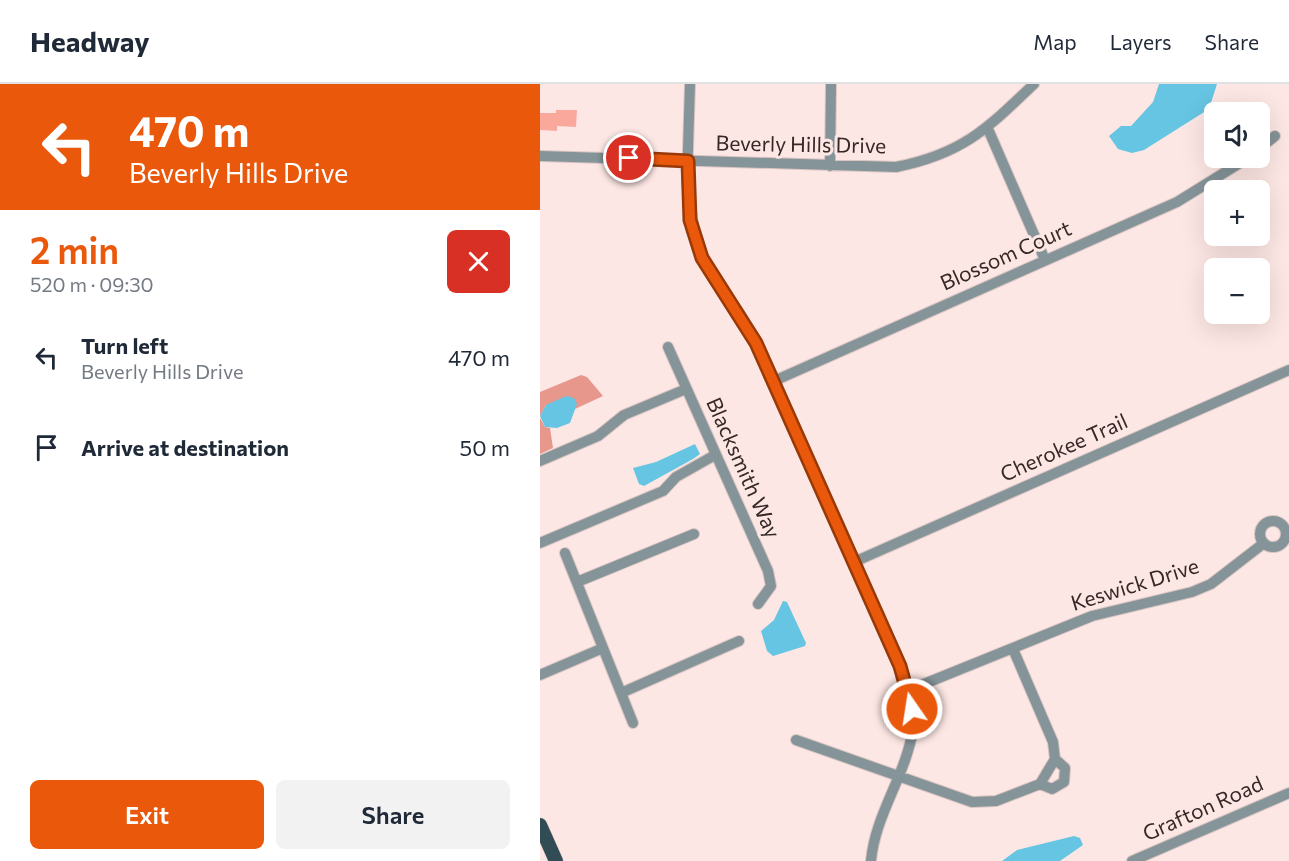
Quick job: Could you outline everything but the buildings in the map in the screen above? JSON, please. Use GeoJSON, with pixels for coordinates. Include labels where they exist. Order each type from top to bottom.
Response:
{"type":"FeatureCollection","features":[{"type":"Feature","properties":{"kind":"main road"},"geometry":{"type":"LineString","coordinates":[[540,825],[556,861]]}},
{"type":"Feature","properties":{"kind":"street"},"geometry":{"type":"LineString","coordinates":[[690,84],[687,190],[690,220],[702,258],[726,299],[740,313],[774,381],[909,690],[913,726],[898,777],[877,831],[871,861]]}},
{"type":"Feature","properties":{"kind":"street"},"geometry":{"type":"LineString","coordinates":[[830,166],[831,84]]}},
{"type":"Feature","properties":{"kind":"street","name":"Beverly Hills Drive"},"geometry":{"type":"LineString","coordinates":[[540,156],[876,168],[918,162],[955,149],[988,129],[1034,84]]}},
{"type":"Feature","properties":{"kind":"street"},"geometry":{"type":"LineString","coordinates":[[988,129],[1045,260]]}},
{"type":"Feature","properties":{"kind":"street"},"geometry":{"type":"LineString","coordinates":[[1270,140],[1275,136]]}},
{"type":"Feature","properties":{"kind":"street","name":"Blossom Court"},"geometry":{"type":"LineString","coordinates":[[774,381],[1178,202],[1232,168]]}},
{"type":"Feature","properties":{"kind":"street","name":"Blacksmith Way"},"geometry":{"type":"LineString","coordinates":[[668,347],[768,571],[771,585],[758,604]]}},
{"type":"Feature","properties":{"kind":"street","name":"Cherokee Trail"},"geometry":{"type":"LineString","coordinates":[[854,562],[1289,370]]}},
{"type":"Feature","properties":{"kind":"street"},"geometry":{"type":"LineString","coordinates":[[540,461],[598,436],[624,415],[686,389]]}},
{"type":"Feature","properties":{"kind":"street"},"geometry":{"type":"LineString","coordinates":[[540,543],[663,491],[676,477],[715,455]]}},
{"type":"Feature","properties":{"kind":"street"},"geometry":{"type":"LineString","coordinates":[[577,582],[694,534]]}},
{"type":"Feature","properties":{"kind":"street","name":"Keswick Drive"},"geometry":{"type":"LineString","coordinates":[[909,690],[1092,616],[1192,592],[1211,584],[1264,543]]}},
{"type":"Feature","properties":{"kind":"street"},"geometry":{"type":"LineString","coordinates":[[566,552],[633,723]]}},
{"type":"Feature","properties":{"kind":"street"},"geometry":{"type":"LineString","coordinates":[[621,693],[739,641]]}},
{"type":"Feature","properties":{"kind":"street"},"geometry":{"type":"LineString","coordinates":[[540,675],[603,648]]}},
{"type":"Feature","properties":{"kind":"street"},"geometry":{"type":"LineString","coordinates":[[796,740],[972,802],[996,801],[1040,784],[1055,759],[1053,742],[1012,649]]}},
{"type":"Feature","properties":{"kind":"street"},"geometry":{"type":"LineString","coordinates":[[1040,784],[1052,789],[1064,782],[1065,768],[1055,759]]}},
{"type":"Feature","properties":{"kind":"street","name":"Grafton Road"},"geometry":{"type":"LineString","coordinates":[[1132,861],[1289,793]]}},
{"type":"Feature","properties":{"kind":"shaded area"},"geometry":{"type":"Polygon","coordinates":[[[581,375],[587,377],[603,396],[575,409],[576,404],[546,405],[540,416],[540,392],[581,375]]]}},
{"type":"Feature","properties":{"kind":"shaded area"},"geometry":{"type":"Polygon","coordinates":[[[540,418],[545,427],[550,428],[553,448],[540,454],[540,418]]]}},
{"type":"Feature","properties":{"kind":"water"},"geometry":{"type":"Polygon","coordinates":[[[1159,84],[1217,84],[1211,102],[1204,102],[1204,112],[1144,150],[1132,153],[1118,149],[1109,136],[1121,126],[1131,126],[1153,102],[1159,84]]]}},
{"type":"Feature","properties":{"kind":"water"},"geometry":{"type":"Polygon","coordinates":[[[566,396],[574,398],[577,404],[570,423],[557,428],[545,427],[540,416],[546,405],[566,396]]]}},
{"type":"Feature","properties":{"kind":"water"},"geometry":{"type":"Polygon","coordinates":[[[695,444],[700,454],[693,459],[644,486],[639,484],[633,468],[656,462],[695,444]]]}},
{"type":"Feature","properties":{"kind":"water"},"geometry":{"type":"Polygon","coordinates":[[[783,601],[787,602],[806,643],[805,646],[773,656],[767,651],[761,631],[774,620],[783,601]]]}},
{"type":"Feature","properties":{"kind":"water"},"geometry":{"type":"Polygon","coordinates":[[[1074,836],[1080,838],[1083,845],[1060,861],[1002,861],[1017,850],[1074,836]]]}},
{"type":"Feature","properties":{"kind":"route"},"geometry":{"type":"LineString","coordinates":[[629,158],[688,161],[687,200],[690,220],[702,258],[726,299],[740,313],[756,343],[900,666],[909,690],[912,709]]}}]}
